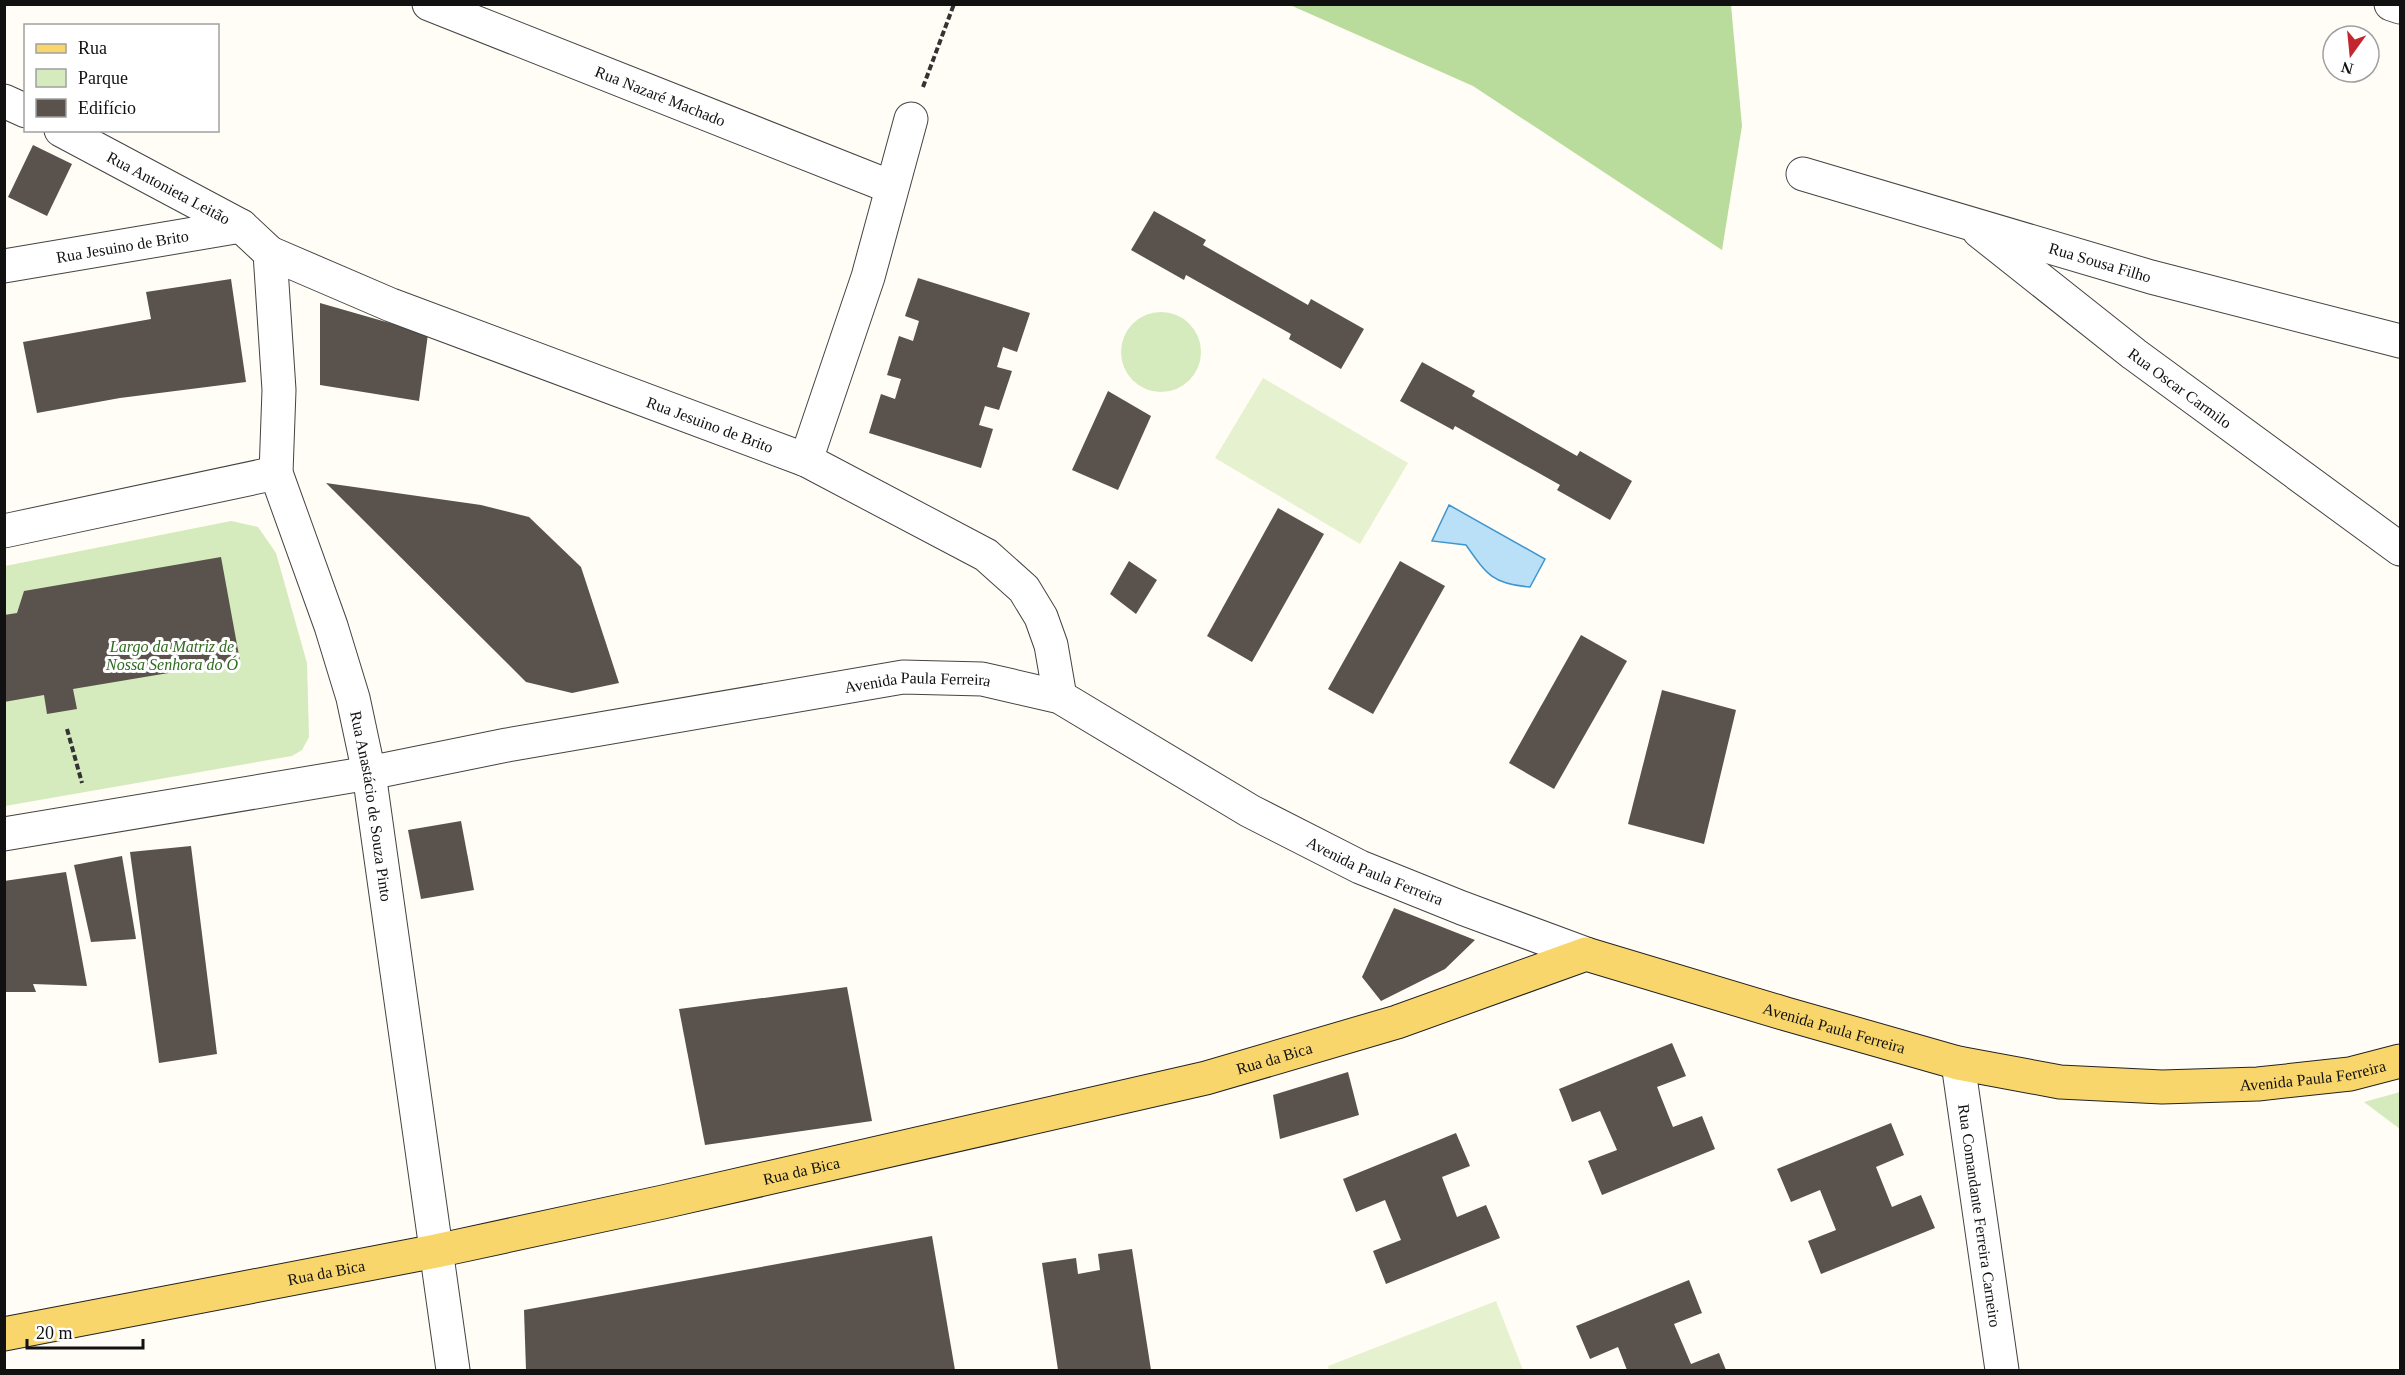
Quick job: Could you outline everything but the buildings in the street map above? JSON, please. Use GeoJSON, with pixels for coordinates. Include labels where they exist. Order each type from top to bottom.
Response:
{"type":"FeatureCollection","features":[{"type":"Feature","properties":{"kind":"main road","name":"Avenida Paula Ferreira"},"geometry":{"type":"LineString","coordinates":[[1586,954],[1786,1014],[1958,1062],[2060,1082],[2162,1087],[2258,1084],[2350,1074],[2400,1061]]}},
{"type":"Feature","properties":{"kind":"main road","name":"Rua da Bica"},"geometry":{"type":"LineString","coordinates":[[4,1334],[436,1251],[663,1202],[1206,1078],[1397,1022],[1586,954]]}},
{"type":"Feature","properties":{"kind":"street","name":"Rua Nazaré Machado"},"geometry":{"type":"LineString","coordinates":[[429,4],[891,187]]}},
{"type":"Feature","properties":{"kind":"street"},"geometry":{"type":"LineString","coordinates":[[2391,4],[2400,7]]}},
{"type":"Feature","properties":{"kind":"street"},"geometry":{"type":"LineString","coordinates":[[4,101],[24,110]]}},
{"type":"Feature","properties":{"kind":"street"},"geometry":{"type":"LineString","coordinates":[[806,460],[868,277],[911,119]]}},
{"type":"Feature","properties":{"kind":"street","name":"Rua Antonieta Leitão"},"geometry":{"type":"LineString","coordinates":[[65,132],[241,226],[270,253]]}},
{"type":"Feature","properties":{"kind":"street","name":"Rua Sousa Filho"},"geometry":{"type":"LineString","coordinates":[[1803,174],[1966,220],[2151,277],[2400,341]]}},
{"type":"Feature","properties":{"kind":"street","name":"Rua Oscar Carmilo"},"geometry":{"type":"LineString","coordinates":[[1966,220],[2134,354],[2400,549]]}},
{"type":"Feature","properties":{"kind":"street","name":"Rua Jesuino de Brito"},"geometry":{"type":"LineString","coordinates":[[4,267],[241,226]]}},
{"type":"Feature","properties":{"kind":"street","name":"Rua Jesuino de Brito"},"geometry":{"type":"LineString","coordinates":[[270,253],[391,305],[806,460],[986,555],[1024,589],[1041,617],[1051,645],[1060,698]]}},
{"type":"Feature","properties":{"kind":"street","name":"Rua Anastácio de Souza Pinto"},"geometry":{"type":"LineString","coordinates":[[270,253],[279,390],[276,473],[331,626],[353,698],[369,773],[453,1371]]}},
{"type":"Feature","properties":{"kind":"street"},"geometry":{"type":"LineString","coordinates":[[4,531],[276,473]]}},
{"type":"Feature","properties":{"kind":"street","name":"Avenida Paula Ferreira"},"geometry":{"type":"LineString","coordinates":[[369,773],[507,745],[903,677],[982,679],[1060,698],[1250,811],[1360,867],[1586,954]]}},
{"type":"Feature","properties":{"kind":"street"},"geometry":{"type":"LineString","coordinates":[[4,834],[369,773]]}},
{"type":"Feature","properties":{"kind":"street","name":"Rua Comandante Ferreira Carneiro"},"geometry":{"type":"LineString","coordinates":[[1958,1062],[2002,1371]]}},
{"type":"Feature","properties":{"kind":"path"},"geometry":{"type":"LineString","coordinates":[[911,119],[954,4]]}},
{"type":"Feature","properties":{"kind":"path"},"geometry":{"type":"LineString","coordinates":[[67,729],[84,790]]}},
{"type":"Feature","properties":{"kind":"green space"},"geometry":{"type":"Polygon","coordinates":[[[1290,5],[1731,5],[1742,126],[1722,250],[1473,86],[1290,5]]]}},
{"type":"Feature","properties":{"kind":"green space"},"geometry":{"type":"Polygon","coordinates":[[[1161,312],[1176,315],[1189,324],[1198,337],[1201,352],[1198,367],[1189,380],[1176,389],[1161,392],[1146,389],[1133,380],[1124,367],[1121,352],[1124,337],[1133,324],[1146,315],[1161,312]]]}},
{"type":"Feature","properties":{"kind":"green space"},"geometry":{"type":"Polygon","coordinates":[[[1263,378],[1408,463],[1360,544],[1215,458],[1263,378]]]}},
{"type":"Feature","properties":{"kind":"green space","name":"Largo da Matriz de Nossa Senhora do Ó"},"geometry":{"type":"Polygon","coordinates":[[[231,521],[258,527],[276,553],[307,663],[309,737],[302,750],[292,756],[5,806],[5,566],[231,521]]]}},
{"type":"Feature","properties":{"kind":"green space"},"geometry":{"type":"Polygon","coordinates":[[[2400,1092],[2400,1129],[2364,1102],[2400,1092]]]}},
{"type":"Feature","properties":{"kind":"green space"},"geometry":{"type":"Polygon","coordinates":[[[1496,1301],[1523,1370],[1329,1370],[1328,1366],[1496,1301]]]}},
{"type":"Feature","properties":{"kind":"water"},"geometry":{"type":"Polygon","coordinates":[[[1449,505],[1545,559],[1530,587],[1517,586],[1492,576],[1466,545],[1432,541],[1449,505]]]}}]}
